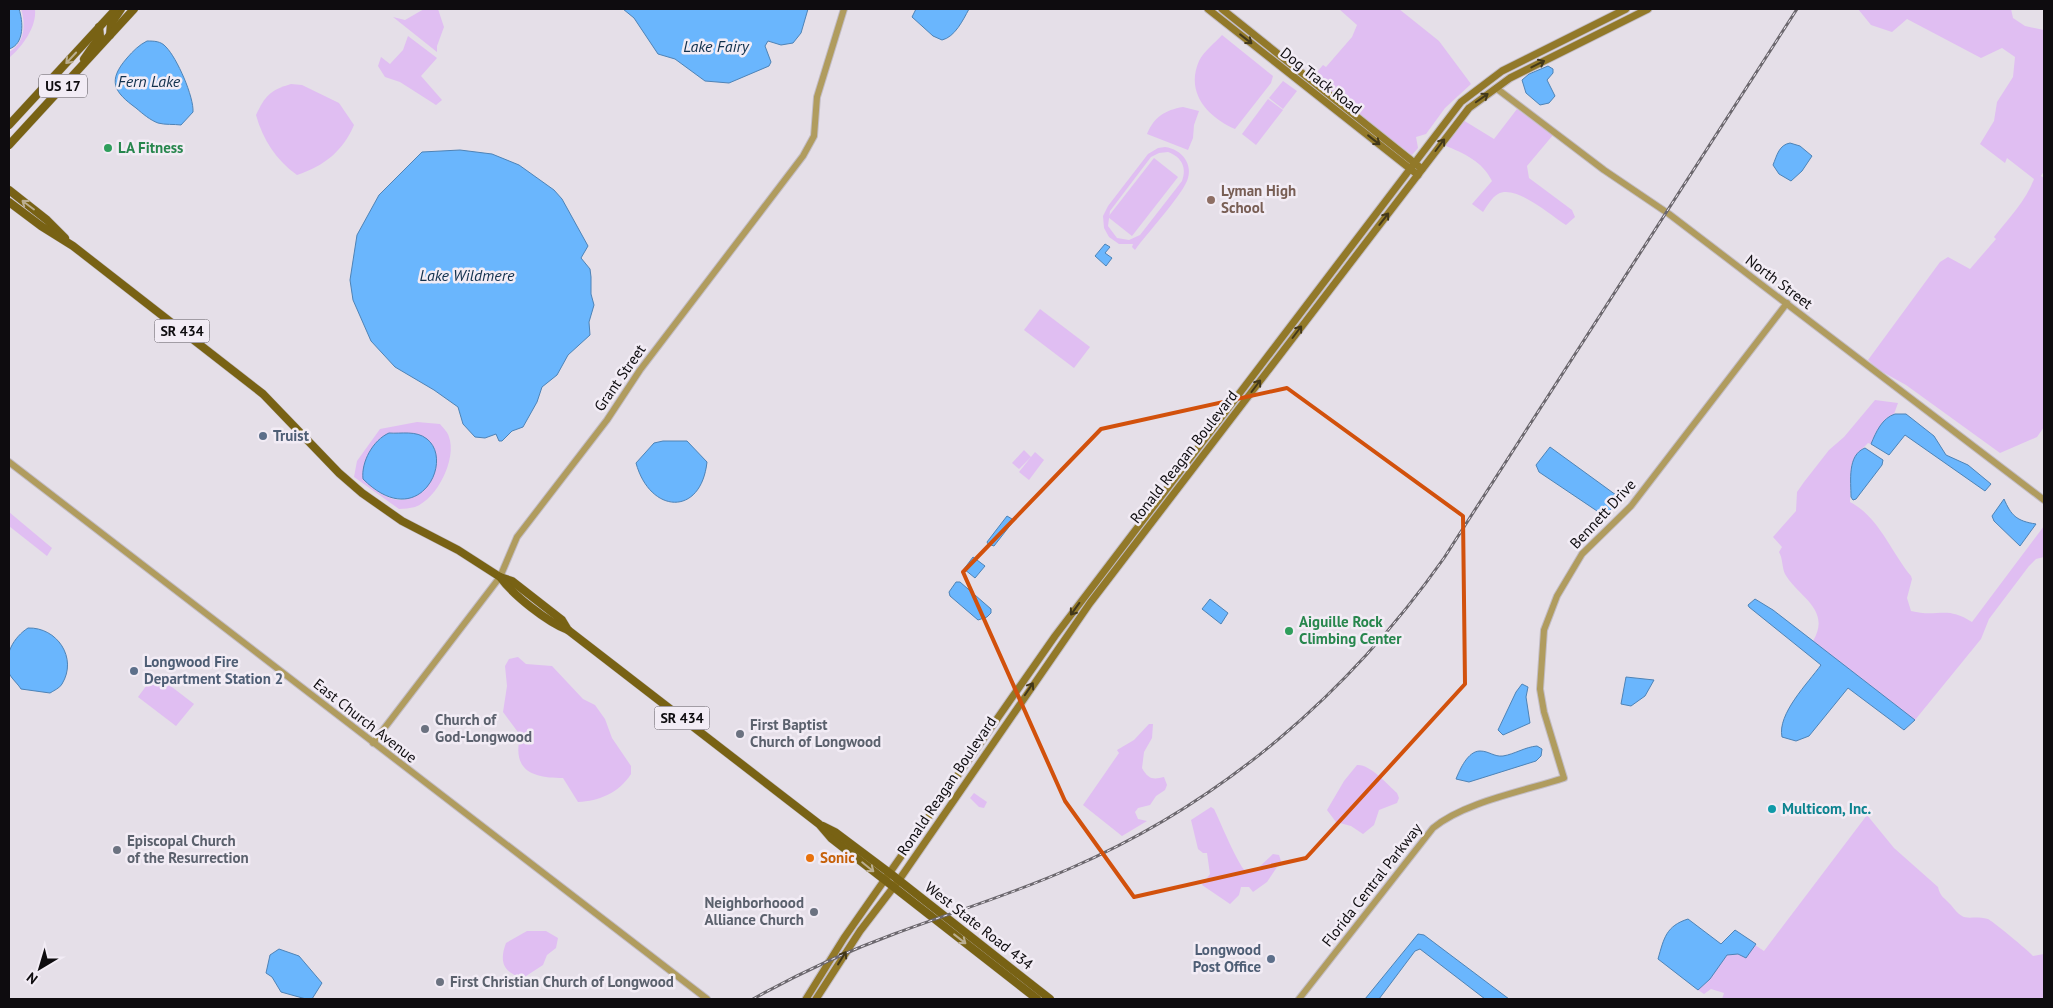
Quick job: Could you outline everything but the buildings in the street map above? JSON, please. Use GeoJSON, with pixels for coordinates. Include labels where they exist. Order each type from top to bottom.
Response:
{"type":"FeatureCollection","features":[{"type":"Feature","properties":{"kind":"main road","name":"US 17"},"geometry":{"type":"LineString","coordinates":[[9,125],[116,9]]}},
{"type":"Feature","properties":{"kind":"main road"},"geometry":{"type":"LineString","coordinates":[[110,35],[111,24],[121,9]]}},
{"type":"Feature","properties":{"kind":"main road","name":"US 17"},"geometry":{"type":"LineString","coordinates":[[9,145],[134,9]]}},
{"type":"Feature","properties":{"kind":"main road","name":"Dog Track Road"},"geometry":{"type":"LineString","coordinates":[[1208,9],[1420,172]]}},
{"type":"Feature","properties":{"kind":"main road","name":"Dog Track Road"},"geometry":{"type":"LineString","coordinates":[[1222,9],[1412,166]]}},
{"type":"Feature","properties":{"kind":"main road","name":"Ronald Reagan Boulevard"},"geometry":{"type":"LineString","coordinates":[[806,999],[839,945],[891,874],[1083,598],[1461,102],[1502,71],[1626,9]]}},
{"type":"Feature","properties":{"kind":"main road","name":"Ronald Reagan Boulevard"},"geometry":{"type":"LineString","coordinates":[[816,999],[860,931],[908,866],[1090,603],[1469,108],[1510,78],[1648,9]]}},
{"type":"Feature","properties":{"kind":"main road"},"geometry":{"type":"LineString","coordinates":[[80,67],[88,51],[100,36],[100,26]]}},
{"type":"Feature","properties":{"kind":"main road","name":"SR 434"},"geometry":{"type":"LineString","coordinates":[[9,190],[47,220],[74,246],[263,394],[339,473],[362,493],[402,521],[460,551],[500,577],[507,587],[522,599],[558,626],[568,630],[819,824],[835,832],[891,874]]}},
{"type":"Feature","properties":{"kind":"main road","name":"SR 434"},"geometry":{"type":"LineString","coordinates":[[9,202],[41,226],[74,246]]}},
{"type":"Feature","properties":{"kind":"main road"},"geometry":{"type":"LineString","coordinates":[[1347,251],[1354,257]]}},
{"type":"Feature","properties":{"kind":"main road","name":"SR 434"},"geometry":{"type":"LineString","coordinates":[[819,824],[831,838],[886,881]]}},
{"type":"Feature","properties":{"kind":"main road"},"geometry":{"type":"LineString","coordinates":[[908,866],[913,865],[921,857]]}},
{"type":"Feature","properties":{"kind":"main road","name":"West State Road 434"},"geometry":{"type":"LineString","coordinates":[[891,874],[1050,999]]}},
{"type":"Feature","properties":{"kind":"main road","name":"West State Road 434"},"geometry":{"type":"LineString","coordinates":[[886,881],[1037,999]]}},
{"type":"Feature","properties":{"kind":"street","name":"Grant Street"},"geometry":{"type":"LineString","coordinates":[[373,743],[500,577],[517,537],[607,420],[640,370],[803,156],[814,136],[817,97],[844,9]]}},
{"type":"Feature","properties":{"kind":"street","name":"North Street"},"geometry":{"type":"LineString","coordinates":[[1496,88],[1598,165],[1669,214],[2044,500]]}},
{"type":"Feature","properties":{"kind":"street","name":"Bennett Drive"},"geometry":{"type":"LineString","coordinates":[[1564,778],[1544,712],[1540,689],[1544,630],[1557,596],[1582,554],[1631,506],[1787,303]]}},
{"type":"Feature","properties":{"kind":"street","name":"East Church Avenue"},"geometry":{"type":"LineString","coordinates":[[9,462],[707,999]]}},
{"type":"Feature","properties":{"kind":"street","name":"Florida Central Parkway"},"geometry":{"type":"LineString","coordinates":[[1299,999],[1422,839],[1438,824],[1464,810],[1564,778]]}},
{"type":"Feature","properties":{"kind":"highlighted area"},"geometry":{"type":"Polygon","coordinates":[[[1287,388],[1463,516],[1465,684],[1306,858],[1134,897],[1065,801],[963,572],[1101,429],[1287,388]]]}},
{"type":"Feature","properties":{"kind":"shaded area"},"geometry":{"type":"Polygon","coordinates":[[[21,9],[35,9],[34,23],[28,36],[9,58],[9,52],[18,44],[23,33],[21,9]]]}},
{"type":"Feature","properties":{"kind":"shaded area"},"geometry":{"type":"Polygon","coordinates":[[[424,9],[438,9],[444,27],[437,46],[437,52],[393,17],[405,20],[424,9]]]}},
{"type":"Feature","properties":{"kind":"shaded area"},"geometry":{"type":"Polygon","coordinates":[[[1339,9],[1399,9],[1439,41],[1471,84],[1445,108],[1426,134],[1416,137],[1418,148],[1412,155],[1312,78],[1323,65],[1326,67],[1352,37],[1357,25],[1339,9]]]}},
{"type":"Feature","properties":{"kind":"shaded area"},"geometry":{"type":"Polygon","coordinates":[[[1858,9],[2011,9],[2013,18],[2025,26],[2044,30],[2044,171],[2041,176],[2044,178],[2044,427],[2037,437],[2000,453],[1906,385],[1879,370],[1868,360],[1940,262],[1948,257],[1970,269],[1996,239],[1994,237],[2016,210],[2031,187],[2034,179],[2007,158],[2005,163],[1980,144],[1994,121],[1997,102],[2013,77],[2015,57],[2002,48],[1981,58],[1907,19],[1892,32],[1871,25],[1858,9]]]}},
{"type":"Feature","properties":{"kind":"shaded area"},"geometry":{"type":"Polygon","coordinates":[[[1222,35],[1273,76],[1271,83],[1235,129],[1208,111],[1197,93],[1195,83],[1195,73],[1201,57],[1222,35]]]}},
{"type":"Feature","properties":{"kind":"shaded area"},"geometry":{"type":"Polygon","coordinates":[[[408,36],[437,58],[421,76],[442,100],[436,105],[400,82],[385,77],[378,66],[381,57],[390,64],[403,50],[408,36]]]}},
{"type":"Feature","properties":{"kind":"shaded area"},"geometry":{"type":"Polygon","coordinates":[[[1283,81],[1297,91],[1283,109],[1269,98],[1283,81]]]}},
{"type":"Feature","properties":{"kind":"shaded area"},"geometry":{"type":"Polygon","coordinates":[[[291,84],[302,85],[339,103],[354,125],[344,143],[332,156],[316,167],[297,175],[271,149],[262,133],[256,115],[262,103],[273,91],[291,84]]]}},
{"type":"Feature","properties":{"kind":"shaded area"},"geometry":{"type":"Polygon","coordinates":[[[1268,99],[1283,110],[1256,145],[1242,134],[1268,99]]]}},
{"type":"Feature","properties":{"kind":"shaded area"},"geometry":{"type":"Polygon","coordinates":[[[1183,107],[1199,111],[1194,125],[1193,138],[1188,150],[1147,134],[1153,123],[1161,115],[1183,107]]]}},
{"type":"Feature","properties":{"kind":"shaded area"},"geometry":{"type":"Polygon","coordinates":[[[1517,109],[1553,135],[1527,166],[1529,178],[1572,210],[1575,217],[1566,225],[1533,202],[1514,193],[1505,192],[1496,195],[1483,212],[1472,204],[1492,181],[1488,174],[1478,163],[1466,155],[1444,145],[1463,120],[1494,139],[1517,109]]]}},
{"type":"Feature","properties":{"kind":"shaded area"},"geometry":{"type":"Polygon","coordinates":[[[1158,148],[1171,148],[1181,154],[1188,164],[1189,175],[1177,197],[1135,250],[1132,247],[1133,244],[1119,244],[1109,237],[1104,228],[1103,216],[1108,206],[1148,154],[1158,148]],[[1168,152],[1159,153],[1151,157],[1110,211],[1108,226],[1117,238],[1129,240],[1140,235],[1182,181],[1184,172],[1182,164],[1173,154],[1168,152]]]}},
{"type":"Feature","properties":{"kind":"shaded area"},"geometry":{"type":"Polygon","coordinates":[[[1154,158],[1178,177],[1132,236],[1108,217],[1154,158]]]}},
{"type":"Feature","properties":{"kind":"shaded area"},"geometry":{"type":"Polygon","coordinates":[[[1040,309],[1090,347],[1074,368],[1024,330],[1040,309]]]}},
{"type":"Feature","properties":{"kind":"shaded area"},"geometry":{"type":"Polygon","coordinates":[[[1875,400],[1898,403],[1894,414],[1883,422],[1871,444],[1868,443],[1856,455],[1851,466],[1850,502],[1877,526],[1911,576],[1912,579],[1907,598],[1911,611],[1955,614],[1972,622],[2044,526],[2044,557],[2036,559],[2029,566],[1989,619],[1981,639],[1915,720],[1813,641],[1818,630],[1816,612],[1785,574],[1779,552],[1782,547],[1773,537],[1796,511],[1797,492],[1804,482],[1829,450],[1844,437],[1875,400]]]}},
{"type":"Feature","properties":{"kind":"shaded area"},"geometry":{"type":"Polygon","coordinates":[[[417,422],[440,424],[447,432],[451,446],[448,467],[438,487],[423,503],[415,507],[399,509],[354,477],[357,461],[380,429],[417,422]],[[389,433],[371,487],[396,500],[410,498],[424,489],[431,481],[405,433],[389,433]]]}},
{"type":"Feature","properties":{"kind":"shaded area"},"geometry":{"type":"Polygon","coordinates":[[[1024,450],[1031,457],[1019,469],[1012,463],[1024,450]]]}},
{"type":"Feature","properties":{"kind":"shaded area"},"geometry":{"type":"Polygon","coordinates":[[[1035,452],[1044,460],[1029,480],[1019,472],[1035,452]]]}},
{"type":"Feature","properties":{"kind":"shaded area"},"geometry":{"type":"Polygon","coordinates":[[[9,512],[52,548],[47,556],[9,526],[9,512]]]}},
{"type":"Feature","properties":{"kind":"shaded area"},"geometry":{"type":"Polygon","coordinates":[[[518,657],[526,664],[552,666],[583,699],[595,705],[605,719],[612,738],[631,766],[631,774],[621,786],[601,798],[578,802],[563,778],[536,775],[524,767],[518,752],[519,742],[523,739],[503,712],[507,686],[505,666],[509,659],[518,657]]]}},
{"type":"Feature","properties":{"kind":"shaded area"},"geometry":{"type":"Polygon","coordinates":[[[155,674],[194,704],[176,726],[138,697],[155,674]]]}},
{"type":"Feature","properties":{"kind":"shaded area"},"geometry":{"type":"Polygon","coordinates":[[[1149,724],[1153,724],[1152,738],[1144,752],[1142,768],[1151,778],[1164,777],[1167,785],[1165,790],[1156,796],[1150,805],[1138,808],[1135,812],[1138,819],[1147,821],[1122,836],[1083,805],[1119,753],[1117,750],[1134,740],[1149,724]]]}},
{"type":"Feature","properties":{"kind":"shaded area"},"geometry":{"type":"Polygon","coordinates":[[[1357,765],[1367,768],[1378,775],[1397,793],[1399,798],[1397,803],[1379,810],[1374,825],[1363,834],[1351,826],[1336,822],[1327,810],[1344,781],[1357,765]]]}},
{"type":"Feature","properties":{"kind":"shaded area"},"geometry":{"type":"Polygon","coordinates":[[[974,793],[987,802],[984,808],[979,807],[970,798],[974,793]]]}},
{"type":"Feature","properties":{"kind":"shaded area"},"geometry":{"type":"Polygon","coordinates":[[[1211,807],[1214,809],[1234,852],[1245,870],[1257,869],[1273,854],[1279,855],[1281,861],[1267,882],[1253,892],[1249,887],[1241,887],[1239,895],[1230,904],[1202,885],[1210,874],[1207,853],[1203,853],[1198,849],[1191,820],[1211,807]]]}},
{"type":"Feature","properties":{"kind":"shaded area"},"geometry":{"type":"Polygon","coordinates":[[[1867,815],[1894,848],[1938,887],[1941,895],[1960,915],[1968,918],[1988,919],[2033,956],[2044,954],[2044,999],[1722,999],[1724,993],[1711,989],[1704,994],[1698,990],[1710,979],[1727,955],[1738,953],[1746,958],[1755,945],[1764,951],[1867,815]]]}},
{"type":"Feature","properties":{"kind":"shaded area"},"geometry":{"type":"Polygon","coordinates":[[[527,931],[546,931],[558,938],[556,948],[547,955],[543,965],[523,978],[516,976],[507,969],[504,965],[503,955],[506,943],[527,931]]]}},
{"type":"Feature","properties":{"kind":"water"},"geometry":{"type":"Polygon","coordinates":[[[9,9],[19,9],[22,26],[18,42],[9,49],[9,9]]]}},
{"type":"Feature","properties":{"kind":"water","name":"Lake Fairy"},"geometry":{"type":"Polygon","coordinates":[[[623,9],[808,9],[801,33],[793,43],[781,45],[768,41],[765,46],[771,62],[769,66],[729,83],[705,81],[675,59],[658,54],[634,18],[623,9]]]}},
{"type":"Feature","properties":{"kind":"water"},"geometry":{"type":"Polygon","coordinates":[[[916,9],[969,9],[955,32],[942,40],[933,36],[912,17],[916,9]]]}},
{"type":"Feature","properties":{"kind":"water","name":"Fern Lake"},"geometry":{"type":"Polygon","coordinates":[[[147,41],[164,45],[175,60],[184,78],[191,97],[193,112],[181,125],[161,124],[152,120],[122,97],[118,91],[115,80],[121,66],[141,44],[147,41]]]}},
{"type":"Feature","properties":{"kind":"water"},"geometry":{"type":"Polygon","coordinates":[[[1548,66],[1553,69],[1553,73],[1547,80],[1555,96],[1549,103],[1540,105],[1526,93],[1522,80],[1529,74],[1548,66]]]}},
{"type":"Feature","properties":{"kind":"water"},"geometry":{"type":"Polygon","coordinates":[[[1790,143],[1800,146],[1812,156],[1802,171],[1791,181],[1779,174],[1773,165],[1781,148],[1790,143]]]}},
{"type":"Feature","properties":{"kind":"water","name":"Lake Wildmere"},"geometry":{"type":"Polygon","coordinates":[[[460,150],[492,154],[519,165],[554,190],[562,199],[588,246],[581,258],[590,269],[591,277],[591,294],[594,305],[589,322],[590,335],[568,355],[557,375],[542,387],[537,402],[523,427],[512,431],[502,441],[499,441],[496,434],[485,438],[475,437],[463,424],[458,407],[395,367],[371,341],[353,300],[350,280],[357,235],[379,195],[422,152],[460,150]]]}},
{"type":"Feature","properties":{"kind":"water"},"geometry":{"type":"Polygon","coordinates":[[[1105,244],[1110,247],[1105,253],[1112,258],[1106,266],[1095,256],[1105,244]]]}},
{"type":"Feature","properties":{"kind":"water"},"geometry":{"type":"Polygon","coordinates":[[[1895,414],[1906,414],[1934,436],[1946,455],[1968,465],[1991,484],[1985,491],[1905,435],[1889,455],[1871,444],[1883,422],[1895,414]]]}},
{"type":"Feature","properties":{"kind":"water"},"geometry":{"type":"Polygon","coordinates":[[[389,433],[418,434],[427,439],[435,449],[437,462],[434,476],[426,488],[415,496],[400,499],[383,494],[363,479],[364,466],[369,452],[383,436],[389,433]]]}},
{"type":"Feature","properties":{"kind":"water"},"geometry":{"type":"Polygon","coordinates":[[[687,441],[707,462],[703,480],[695,493],[686,500],[674,502],[663,500],[652,492],[643,480],[636,463],[654,443],[687,441]]]}},
{"type":"Feature","properties":{"kind":"water"},"geometry":{"type":"Polygon","coordinates":[[[1550,447],[1616,495],[1618,500],[1608,513],[1603,515],[1539,472],[1536,465],[1550,447]]]}},
{"type":"Feature","properties":{"kind":"water"},"geometry":{"type":"Polygon","coordinates":[[[1865,448],[1883,460],[1882,465],[1856,499],[1853,500],[1851,497],[1851,469],[1855,456],[1865,448]]]}},
{"type":"Feature","properties":{"kind":"water"},"geometry":{"type":"Polygon","coordinates":[[[2004,499],[2015,516],[2036,524],[2020,546],[1994,521],[1992,516],[2004,499]]]}},
{"type":"Feature","properties":{"kind":"water"},"geometry":{"type":"Polygon","coordinates":[[[1007,516],[1012,519],[1012,523],[994,546],[988,544],[987,542],[1007,516]]]}},
{"type":"Feature","properties":{"kind":"water"},"geometry":{"type":"Polygon","coordinates":[[[973,557],[985,566],[975,578],[964,569],[973,557]]]}},
{"type":"Feature","properties":{"kind":"water"},"geometry":{"type":"Polygon","coordinates":[[[956,582],[960,582],[991,609],[991,613],[987,617],[978,620],[950,596],[949,592],[956,582]]]}},
{"type":"Feature","properties":{"kind":"water"},"geometry":{"type":"Polygon","coordinates":[[[1210,599],[1228,613],[1221,624],[1202,609],[1210,599]]]}},
{"type":"Feature","properties":{"kind":"water"},"geometry":{"type":"Polygon","coordinates":[[[1755,599],[1773,610],[1915,720],[1904,730],[1848,688],[1809,736],[1796,741],[1782,737],[1784,719],[1789,709],[1821,665],[1749,607],[1748,605],[1755,599]]]}},
{"type":"Feature","properties":{"kind":"water"},"geometry":{"type":"Polygon","coordinates":[[[28,628],[38,629],[56,638],[66,655],[68,664],[66,674],[61,685],[50,693],[21,689],[9,673],[7,660],[11,647],[18,636],[28,628]]]}},
{"type":"Feature","properties":{"kind":"water"},"geometry":{"type":"Polygon","coordinates":[[[1626,677],[1654,680],[1645,696],[1631,706],[1621,704],[1626,677]]]}},
{"type":"Feature","properties":{"kind":"water"},"geometry":{"type":"Polygon","coordinates":[[[1522,684],[1528,687],[1526,697],[1530,723],[1503,735],[1498,730],[1516,692],[1522,684]]]}},
{"type":"Feature","properties":{"kind":"water"},"geometry":{"type":"Polygon","coordinates":[[[1537,746],[1542,749],[1541,756],[1536,761],[1469,782],[1456,779],[1465,761],[1476,752],[1483,751],[1503,756],[1537,746]]]}},
{"type":"Feature","properties":{"kind":"water"},"geometry":{"type":"Polygon","coordinates":[[[1688,919],[1721,944],[1735,930],[1756,944],[1746,958],[1738,954],[1727,955],[1710,979],[1698,990],[1658,959],[1670,929],[1688,919]]]}},
{"type":"Feature","properties":{"kind":"water"},"geometry":{"type":"Polygon","coordinates":[[[1418,934],[1424,935],[1509,999],[1485,999],[1420,949],[1415,951],[1379,999],[1365,999],[1418,934]]]}},
{"type":"Feature","properties":{"kind":"water"},"geometry":{"type":"Polygon","coordinates":[[[279,949],[299,956],[322,983],[312,999],[281,992],[272,977],[266,973],[270,955],[279,949]]]}},
{"type":"Feature","properties":{"kind":"railway"},"geometry":{"type":"LineString","coordinates":[[753,999],[804,972],[858,948],[1027,886],[1071,868],[1127,841],[1180,811],[1231,777],[1279,739],[1324,698],[1367,654],[1407,607],[1444,558],[1797,9]]}},
{"type":"Feature","properties":{"kind":"place","name":"LA Fitness"},"geometry":{"type":"Point","coordinates":[108,148]}},
{"type":"Feature","properties":{"kind":"place","name":"Lyman High School"},"geometry":{"type":"Point","coordinates":[1211,200]}},
{"type":"Feature","properties":{"kind":"place","name":"Truist"},"geometry":{"type":"Point","coordinates":[263,436]}},
{"type":"Feature","properties":{"kind":"place","name":"Aiguille Rock Climbing Center"},"geometry":{"type":"Point","coordinates":[1289,631]}},
{"type":"Feature","properties":{"kind":"place","name":"Longwood Fire Department Station 2"},"geometry":{"type":"Point","coordinates":[134,671]}},
{"type":"Feature","properties":{"kind":"place","name":"Church of God-Longwood"},"geometry":{"type":"Point","coordinates":[425,729]}},
{"type":"Feature","properties":{"kind":"place","name":"First Baptist Church of Longwood"},"geometry":{"type":"Point","coordinates":[740,734]}},
{"type":"Feature","properties":{"kind":"place","name":"Multicom, Inc."},"geometry":{"type":"Point","coordinates":[1772,809]}},
{"type":"Feature","properties":{"kind":"place","name":"Episcopal Church of the Resurrection"},"geometry":{"type":"Point","coordinates":[117,850]}},
{"type":"Feature","properties":{"kind":"place","name":"Sonic"},"geometry":{"type":"Point","coordinates":[810,858]}},
{"type":"Feature","properties":{"kind":"place","name":"Neighborhoood Alliance Church"},"geometry":{"type":"Point","coordinates":[814,912]}},
{"type":"Feature","properties":{"kind":"place","name":"Longwood Post Office"},"geometry":{"type":"Point","coordinates":[1271,959]}},
{"type":"Feature","properties":{"kind":"place","name":"First Christian Church of Longwood"},"geometry":{"type":"Point","coordinates":[440,982]}}]}
